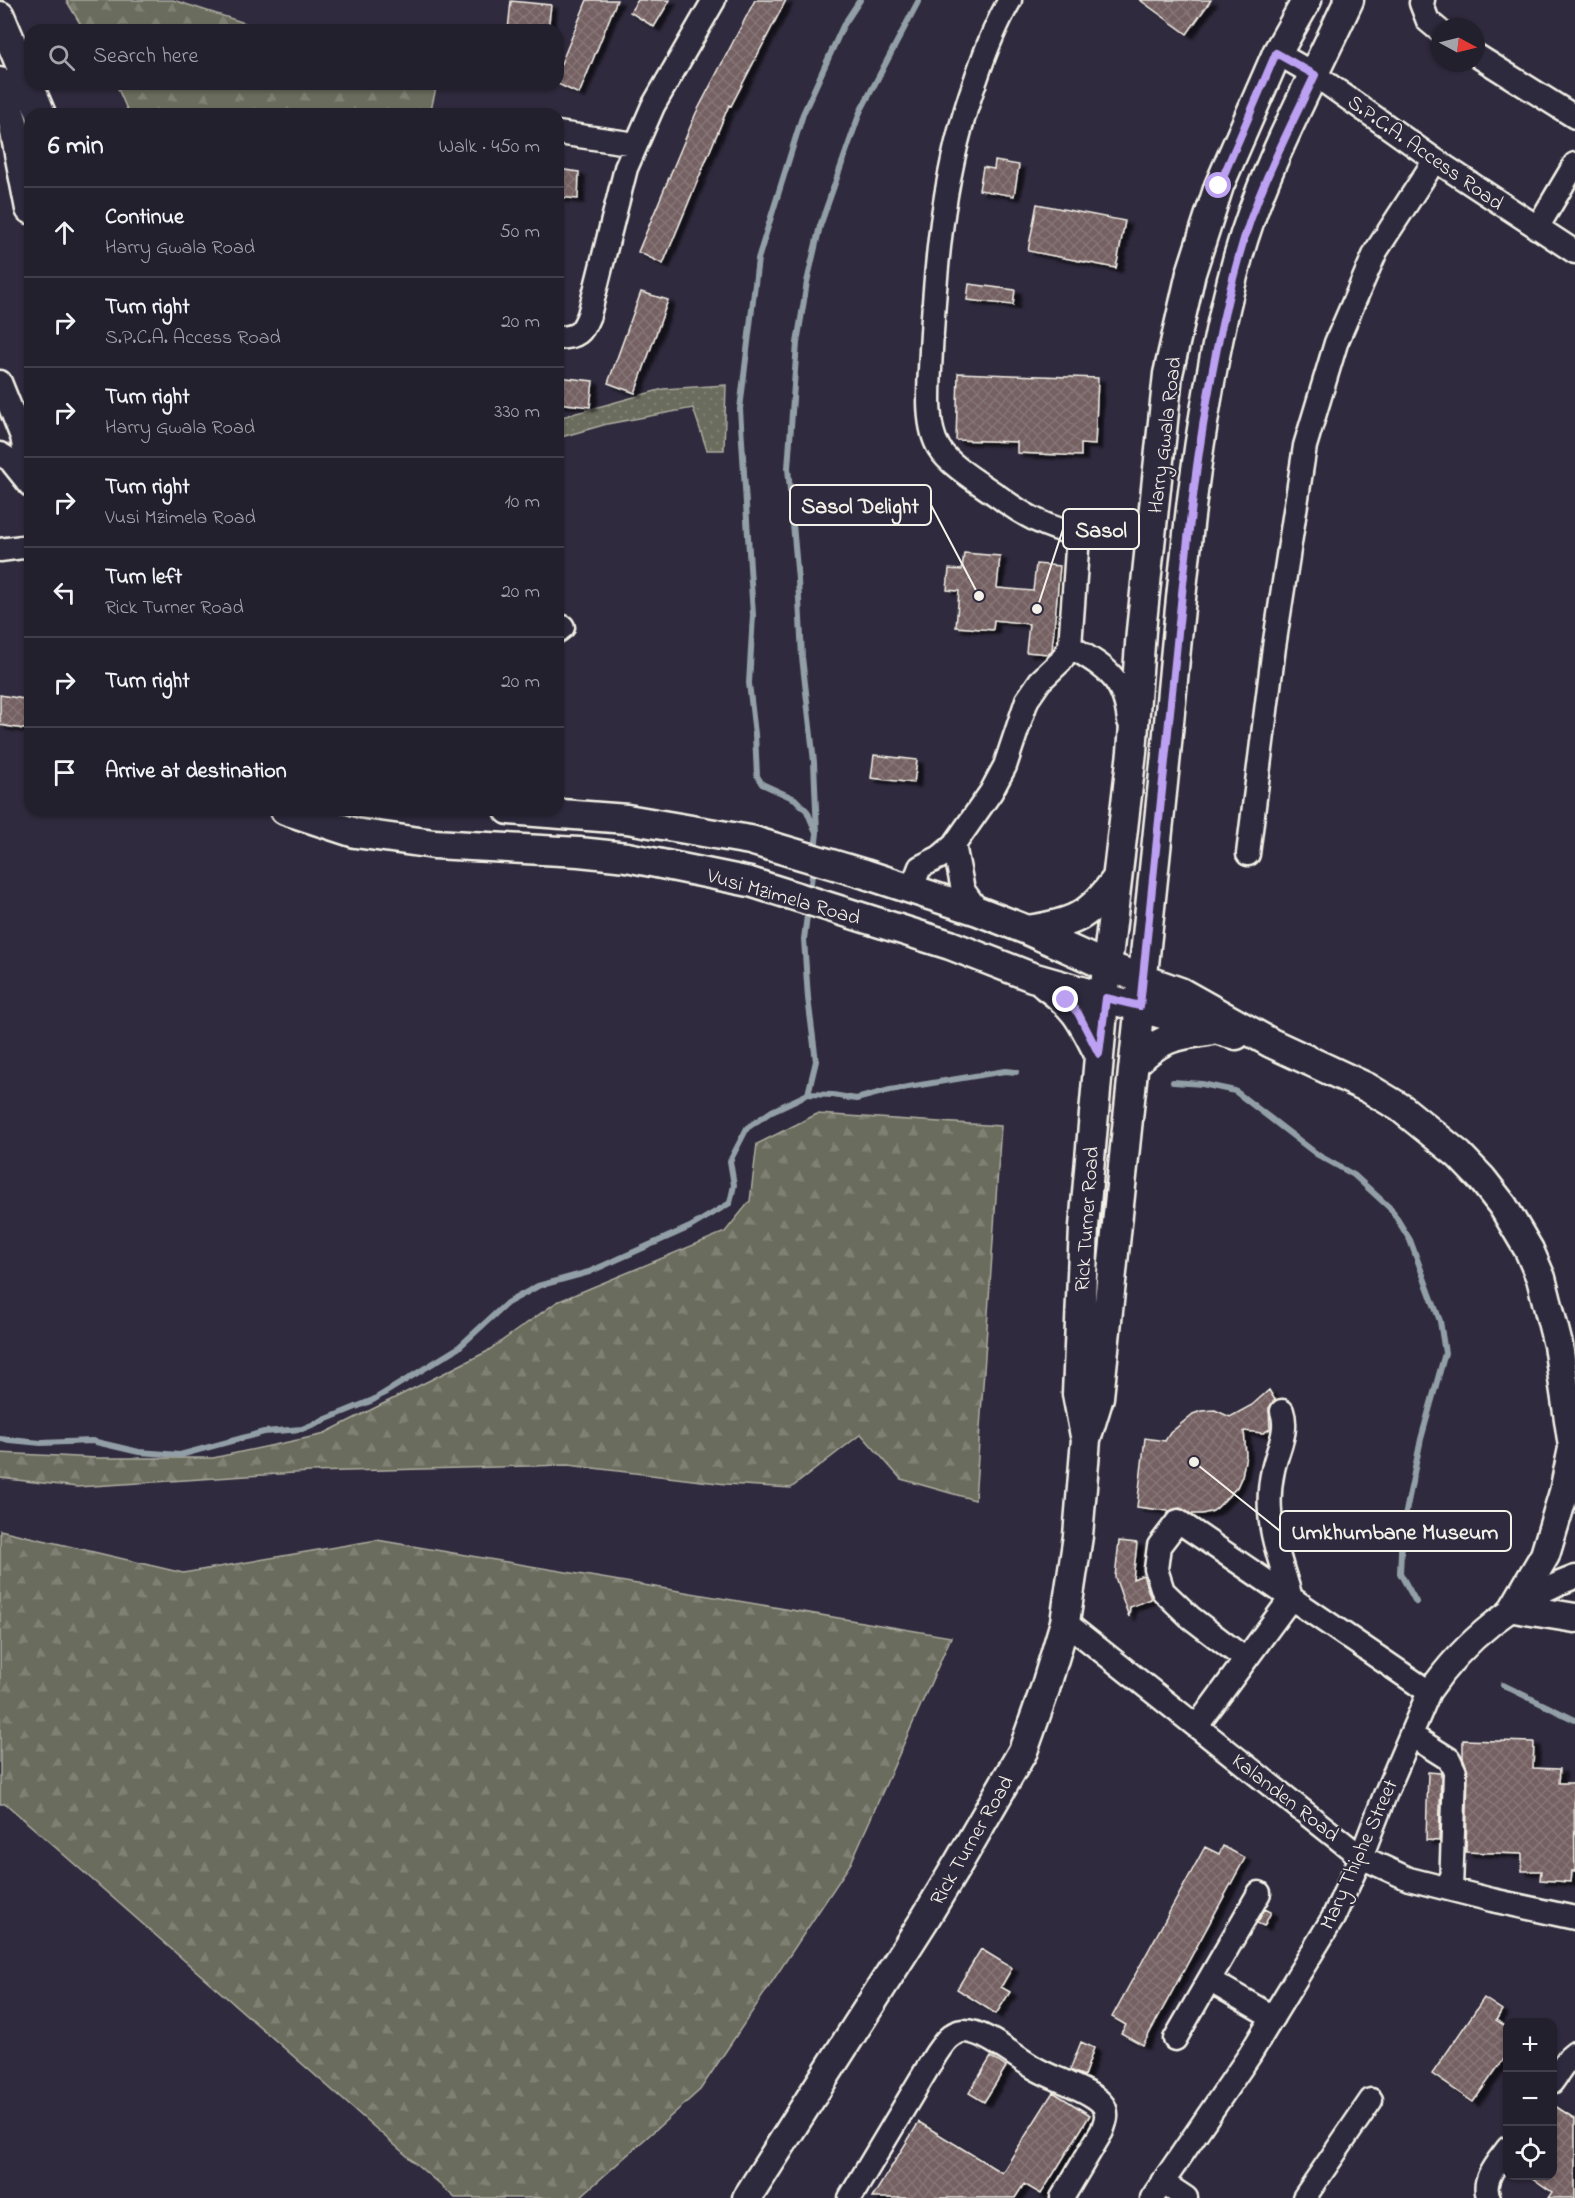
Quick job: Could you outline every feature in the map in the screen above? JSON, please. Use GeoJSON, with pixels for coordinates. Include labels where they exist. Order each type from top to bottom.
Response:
{"type":"FeatureCollection","features":[{"type":"Feature","properties":{"kind":"main road","name":"Harry Gwala Road"},"geometry":{"type":"LineString","coordinates":[[1106,998],[1107,966],[1132,752],[1141,631],[1168,374],[1191,273],[1219,186],[1276,53],[1307,0]]}},
{"type":"Feature","properties":{"kind":"main road","name":"Harry Gwala Road"},"geometry":{"type":"LineString","coordinates":[[1141,993],[1183,581],[1201,439],[1218,341],[1239,254],[1267,176],[1349,0]]}},
{"type":"Feature","properties":{"kind":"main road"},"geometry":{"type":"LineString","coordinates":[[0,16],[24,73]]}},
{"type":"Feature","properties":{"kind":"main road"},"geometry":{"type":"LineString","coordinates":[[0,82],[13,122],[24,178]]}},
{"type":"Feature","properties":{"kind":"main road"},"geometry":{"type":"LineString","coordinates":[[31,90],[38,108]]}},
{"type":"Feature","properties":{"kind":"main road","name":"Vusi Mzimela Road"},"geometry":{"type":"LineString","coordinates":[[564,814],[627,819],[750,840],[978,911],[1107,966],[1141,993],[1215,1030],[1271,1042]]}},
{"type":"Feature","properties":{"kind":"main road","name":"Vusi Mzimela Road"},"geometry":{"type":"LineString","coordinates":[[303,816],[355,833],[435,844],[557,850],[627,857],[750,882],[950,945],[1032,977],[1106,998],[1141,993],[1180,992],[1271,1042],[1350,1079],[1401,1108],[1459,1155],[1503,1206],[1530,1250],[1550,1309],[1558,1345],[1574,1454],[1545,1555],[1514,1608]]}},
{"type":"Feature","properties":{"kind":"main road"},"geometry":{"type":"LineString","coordinates":[[1027,930],[1052,927],[1089,911],[1103,898],[1118,877]]}},
{"type":"Feature","properties":{"kind":"main road"},"geometry":{"type":"LineString","coordinates":[[1032,977],[1066,1000],[1078,1013],[1099,1054]]}},
{"type":"Feature","properties":{"kind":"main road","name":"Rick Turner Road"},"geometry":{"type":"LineString","coordinates":[[747,2198],[874,2001],[947,1882],[1023,1751],[1045,1689],[1065,1622],[1078,1536],[1086,1439],[1099,1396],[1141,993]]}},
{"type":"Feature","properties":{"kind":"main road","name":"Rick Turner Road"},"geometry":{"type":"LineString","coordinates":[[1086,1439],[1077,1394],[1084,1227],[1106,998]]}},
{"type":"Feature","properties":{"kind":"main road"},"geometry":{"type":"LineString","coordinates":[[1135,1063],[1153,1046],[1164,1040],[1177,1035],[1215,1030]]}},
{"type":"Feature","properties":{"kind":"main road"},"geometry":{"type":"LineString","coordinates":[[1514,1608],[1575,1618]]}},
{"type":"Feature","properties":{"kind":"street"},"geometry":{"type":"LineString","coordinates":[[564,337],[574,336],[583,329],[589,315],[626,168],[653,106],[714,0]]}},
{"type":"Feature","properties":{"kind":"street"},"geometry":{"type":"LineString","coordinates":[[1010,0],[1002,13],[981,63],[963,115],[951,162],[939,235],[929,393],[932,420],[939,448],[948,460],[1012,506],[1045,524],[1078,536],[1114,533],[1154,519]]}},
{"type":"Feature","properties":{"kind":"street"},"geometry":{"type":"LineString","coordinates":[[1423,0],[1421,3],[1431,24]]}},
{"type":"Feature","properties":{"kind":"street","name":"S.P.C.A. Access Road"},"geometry":{"type":"LineString","coordinates":[[1276,53],[1315,75],[1435,160],[1575,252]]}},
{"type":"Feature","properties":{"kind":"street"},"geometry":{"type":"LineString","coordinates":[[1485,61],[1575,117]]}},
{"type":"Feature","properties":{"kind":"street"},"geometry":{"type":"LineString","coordinates":[[564,134],[636,144]]}},
{"type":"Feature","properties":{"kind":"street"},"geometry":{"type":"LineString","coordinates":[[1248,854],[1274,648],[1305,446],[1335,343],[1376,251],[1435,160]]}},
{"type":"Feature","properties":{"kind":"street"},"geometry":{"type":"LineString","coordinates":[[1537,228],[1575,164]]}},
{"type":"Feature","properties":{"kind":"street"},"geometry":{"type":"LineString","coordinates":[[0,382],[24,448]]}},
{"type":"Feature","properties":{"kind":"street"},"geometry":{"type":"LineString","coordinates":[[0,454],[10,460],[24,478]]}},
{"type":"Feature","properties":{"kind":"street"},"geometry":{"type":"LineString","coordinates":[[911,890],[920,867],[954,845],[991,792],[1005,766],[1027,700],[1040,681],[1061,661],[1070,646],[1078,536]]}},
{"type":"Feature","properties":{"kind":"street"},"geometry":{"type":"LineString","coordinates":[[0,550],[24,547]]}},
{"type":"Feature","properties":{"kind":"street"},"geometry":{"type":"LineString","coordinates":[[1070,646],[1098,663],[1117,679],[1128,714],[1132,752]]}},
{"type":"Feature","properties":{"kind":"street"},"geometry":{"type":"LineString","coordinates":[[954,845],[963,890],[978,911]]}},
{"type":"Feature","properties":{"kind":"street"},"geometry":{"type":"LineString","coordinates":[[1282,1411],[1286,1420],[1274,1468],[1270,1512],[1273,1534],[1290,1598]]}},
{"type":"Feature","properties":{"kind":"street"},"geometry":{"type":"LineString","coordinates":[[1245,1659],[1190,1617],[1163,1591],[1156,1569],[1159,1546],[1178,1521],[1429,1692]]}},
{"type":"Feature","properties":{"kind":"street","name":"Mary Thiphe Street"},"geometry":{"type":"LineString","coordinates":[[1157,2190],[1249,2056],[1333,1918],[1361,1857],[1429,1692],[1467,1645],[1514,1608],[1551,1586],[1575,1577]]}},
{"type":"Feature","properties":{"kind":"street"},"geometry":{"type":"LineString","coordinates":[[1197,1726],[1290,1598]]}},
{"type":"Feature","properties":{"kind":"street","name":"Kalanden Road"},"geometry":{"type":"LineString","coordinates":[[1065,1622],[1361,1857],[1409,1879],[1575,1918]]}},
{"type":"Feature","properties":{"kind":"street"},"geometry":{"type":"LineString","coordinates":[[1411,1735],[1449,1759],[1455,1772],[1451,1889]]}},
{"type":"Feature","properties":{"kind":"street"},"geometry":{"type":"LineString","coordinates":[[1175,2038],[1259,1893]]}},
{"type":"Feature","properties":{"kind":"street"},"geometry":{"type":"LineString","coordinates":[[1209,1980],[1273,2017]]}},
{"type":"Feature","properties":{"kind":"street"},"geometry":{"type":"LineString","coordinates":[[850,2198],[946,2040],[961,2031],[970,2031],[984,2037],[1034,2068],[1077,2088],[1100,2101],[1104,2106],[1106,2119],[1102,2131],[1062,2198]]}},
{"type":"Feature","properties":{"kind":"street"},"geometry":{"type":"LineString","coordinates":[[1557,2075],[1575,2053]]}},
{"type":"Feature","properties":{"kind":"street"},"geometry":{"type":"LineString","coordinates":[[1304,2198],[1371,2100]]}},
{"type":"Feature","properties":{"kind":"street"},"geometry":{"type":"LineString","coordinates":[[1489,2198],[1486,2192],[1486,2181],[1503,2156]]}},
{"type":"Feature","properties":{"kind":"street"},"geometry":{"type":"LineString","coordinates":[[1157,2190],[1186,2198]]}},
{"type":"Feature","properties":{"kind":"green space"},"geometry":{"type":"Polygon","coordinates":[[[66,0],[173,0],[248,24],[80,24],[66,0]]]}},
{"type":"Feature","properties":{"kind":"green space"},"geometry":{"type":"Polygon","coordinates":[[[119,90],[436,90],[431,108],[126,108],[119,90]]]}},
{"type":"Feature","properties":{"kind":"green space"},"geometry":{"type":"Polygon","coordinates":[[[726,385],[724,450],[707,450],[693,408],[607,424],[564,436],[564,416],[663,389],[726,385]]]}},
{"type":"Feature","properties":{"kind":"green space"},"geometry":{"type":"Polygon","coordinates":[[[817,1114],[1001,1126],[975,1500],[901,1479],[861,1434],[791,1488],[726,1484],[568,1465],[310,1472],[77,1487],[0,1478],[0,1453],[97,1458],[213,1458],[321,1435],[486,1352],[557,1302],[725,1232],[750,1201],[757,1144],[817,1114]]]}},
{"type":"Feature","properties":{"kind":"green space"},"geometry":{"type":"Polygon","coordinates":[[[0,1530],[183,1573],[377,1540],[951,1637],[851,1863],[700,2090],[579,2198],[455,2198],[6,1804],[0,1804],[0,1530]]]}},
{"type":"Feature","properties":{"kind":"building"},"geometry":{"type":"Polygon","coordinates":[[[587,0],[617,0],[579,94],[564,87],[564,56],[587,0]]]}},
{"type":"Feature","properties":{"kind":"building"},"geometry":{"type":"Polygon","coordinates":[[[638,0],[670,0],[654,27],[630,12],[638,0]]]}},
{"type":"Feature","properties":{"kind":"building"},"geometry":{"type":"Polygon","coordinates":[[[755,0],[786,0],[731,106],[729,105],[663,264],[638,252],[696,113],[755,0]]]}},
{"type":"Feature","properties":{"kind":"building"},"geometry":{"type":"Polygon","coordinates":[[[1140,0],[1211,0],[1187,34],[1140,0]]]}},
{"type":"Feature","properties":{"kind":"building"},"geometry":{"type":"Polygon","coordinates":[[[511,1],[551,5],[549,24],[509,24],[511,1]]]}},
{"type":"Feature","properties":{"kind":"building"},"geometry":{"type":"Polygon","coordinates":[[[995,161],[1019,165],[1014,196],[979,190],[983,167],[994,169],[995,161]]]}},
{"type":"Feature","properties":{"kind":"building"},"geometry":{"type":"Polygon","coordinates":[[[564,170],[579,172],[578,199],[564,198],[564,170]]]}},
{"type":"Feature","properties":{"kind":"building"},"geometry":{"type":"Polygon","coordinates":[[[1037,204],[1125,221],[1116,268],[1028,251],[1037,204]]]}},
{"type":"Feature","properties":{"kind":"building"},"geometry":{"type":"Polygon","coordinates":[[[969,284],[1015,290],[1013,305],[967,300],[969,284]]]}},
{"type":"Feature","properties":{"kind":"building"},"geometry":{"type":"Polygon","coordinates":[[[641,292],[668,300],[635,393],[608,383],[641,292]]]}},
{"type":"Feature","properties":{"kind":"building"},"geometry":{"type":"Polygon","coordinates":[[[958,373],[1098,378],[1095,445],[1081,444],[1081,456],[1017,453],[1017,442],[956,440],[958,373]]]}},
{"type":"Feature","properties":{"kind":"building"},"geometry":{"type":"Polygon","coordinates":[[[564,378],[593,381],[590,407],[564,404],[564,378]]]}},
{"type":"Feature","properties":{"kind":"building"},"geometry":{"type":"Polygon","coordinates":[[[964,553],[1000,556],[997,588],[1033,591],[1036,564],[1060,566],[1052,650],[1049,654],[1026,652],[1029,624],[994,620],[993,630],[956,627],[959,591],[947,590],[949,569],[962,570],[964,553]]]}},
{"type":"Feature","properties":{"kind":"building"},"geometry":{"type":"Polygon","coordinates":[[[0,695],[24,699],[24,729],[0,725],[0,695]]]}},
{"type":"Feature","properties":{"kind":"building"},"geometry":{"type":"Polygon","coordinates":[[[874,755],[917,760],[914,783],[871,778],[874,755]]]}},
{"type":"Feature","properties":{"kind":"building"},"geometry":{"type":"Polygon","coordinates":[[[1269,1390],[1275,1400],[1269,1408],[1270,1429],[1263,1433],[1244,1431],[1246,1455],[1242,1476],[1237,1487],[1218,1507],[1202,1514],[1191,1514],[1180,1508],[1169,1511],[1137,1507],[1145,1438],[1165,1441],[1170,1433],[1193,1414],[1201,1411],[1215,1410],[1230,1417],[1252,1405],[1269,1390]]]}},
{"type":"Feature","properties":{"kind":"building"},"geometry":{"type":"Polygon","coordinates":[[[1119,1541],[1137,1543],[1133,1579],[1143,1575],[1151,1599],[1130,1607],[1129,1617],[1115,1577],[1119,1541]]]}},
{"type":"Feature","properties":{"kind":"building"},"geometry":{"type":"Polygon","coordinates":[[[1463,1740],[1534,1742],[1533,1768],[1560,1769],[1559,1783],[1574,1783],[1575,1871],[1572,1871],[1571,1882],[1540,1880],[1541,1871],[1522,1871],[1522,1854],[1466,1852],[1468,1772],[1463,1757],[1463,1740]]]}},
{"type":"Feature","properties":{"kind":"building"},"geometry":{"type":"Polygon","coordinates":[[[1428,1772],[1441,1775],[1439,1841],[1426,1840],[1428,1772]]]}},
{"type":"Feature","properties":{"kind":"building"},"geometry":{"type":"Polygon","coordinates":[[[1223,1846],[1245,1858],[1143,2045],[1121,2033],[1126,2025],[1112,2017],[1205,1847],[1219,1854],[1223,1846]]]}},
{"type":"Feature","properties":{"kind":"building"},"geometry":{"type":"Polygon","coordinates":[[[1265,1909],[1271,1912],[1264,1926],[1257,1923],[1265,1909]]]}},
{"type":"Feature","properties":{"kind":"building"},"geometry":{"type":"Polygon","coordinates":[[[981,1949],[1012,1968],[1001,1987],[1010,1992],[996,2014],[957,1989],[981,1949]]]}},
{"type":"Feature","properties":{"kind":"building"},"geometry":{"type":"Polygon","coordinates":[[[1484,1998],[1502,2010],[1496,2020],[1503,2025],[1503,2060],[1473,2102],[1432,2074],[1484,1998]]]}},
{"type":"Feature","properties":{"kind":"building"},"geometry":{"type":"Polygon","coordinates":[[[1081,2042],[1094,2048],[1084,2076],[1070,2070],[1081,2042]]]}},
{"type":"Feature","properties":{"kind":"building"},"geometry":{"type":"Polygon","coordinates":[[[991,2057],[1006,2067],[984,2102],[969,2093],[991,2057]]]}},
{"type":"Feature","properties":{"kind":"building"},"geometry":{"type":"Polygon","coordinates":[[[1053,2092],[1090,2115],[1041,2194],[1024,2184],[1015,2198],[872,2198],[919,2122],[1002,2173],[1053,2092]]]}},
{"type":"Feature","properties":{"kind":"building"},"geometry":{"type":"Polygon","coordinates":[[[1557,2107],[1575,2119],[1575,2198],[1548,2198],[1552,2192],[1535,2180],[1557,2180],[1557,2107]]]}},
{"type":"Feature","properties":{"kind":"waterway"},"geometry":{"type":"LineString","coordinates":[[815,830],[807,811],[795,799],[762,784],[757,776],[749,683],[753,615],[740,409],[758,259],[803,114],[843,26],[860,0]]}},
{"type":"Feature","properties":{"kind":"waterway"},"geometry":{"type":"LineString","coordinates":[[815,850],[817,833],[814,762],[802,657],[788,468],[797,343],[807,282],[820,226],[860,112],[919,0]]}},
{"type":"Feature","properties":{"kind":"waterway"},"geometry":{"type":"LineString","coordinates":[[810,892],[813,866]]}},
{"type":"Feature","properties":{"kind":"waterway"},"geometry":{"type":"LineString","coordinates":[[0,1439],[41,1443],[92,1441],[139,1452],[180,1455],[264,1432],[302,1429],[373,1400],[458,1348],[507,1303],[538,1286],[589,1272],[690,1227],[730,1203],[734,1185],[730,1161],[747,1128],[772,1111],[808,1094],[816,1061],[804,939],[808,908]]}},
{"type":"Feature","properties":{"kind":"waterway"},"geometry":{"type":"LineString","coordinates":[[808,1094],[856,1099],[890,1090],[1005,1071],[1016,1072]]}},
{"type":"Feature","properties":{"kind":"waterway"},"geometry":{"type":"LineString","coordinates":[[1173,1082],[1202,1084],[1235,1091],[1318,1155],[1354,1175],[1391,1209],[1410,1240],[1440,1321],[1445,1353],[1421,1439],[1402,1531],[1400,1573],[1416,1602]]}},
{"type":"Feature","properties":{"kind":"waterway"},"geometry":{"type":"LineString","coordinates":[[1503,1685],[1575,1720]]}},
{"type":"Feature","properties":{"kind":"place","name":"Sasol Delight"},"geometry":{"type":"Point","coordinates":[979,596]}},
{"type":"Feature","properties":{"kind":"place","name":"Sasol"},"geometry":{"type":"Point","coordinates":[1037,609]}},
{"type":"Feature","properties":{"kind":"place","name":"Umkhumbane Museum"},"geometry":{"type":"Point","coordinates":[1194,1462]}},
{"type":"Feature","properties":{"kind":"route"},"geometry":{"type":"LineString","coordinates":[[1066,1000],[1078,1013],[1099,1054],[1106,998],[1140,1006],[1183,581],[1201,439],[1218,341],[1239,254],[1267,176],[1315,75],[1276,53],[1219,186]]}}]}
